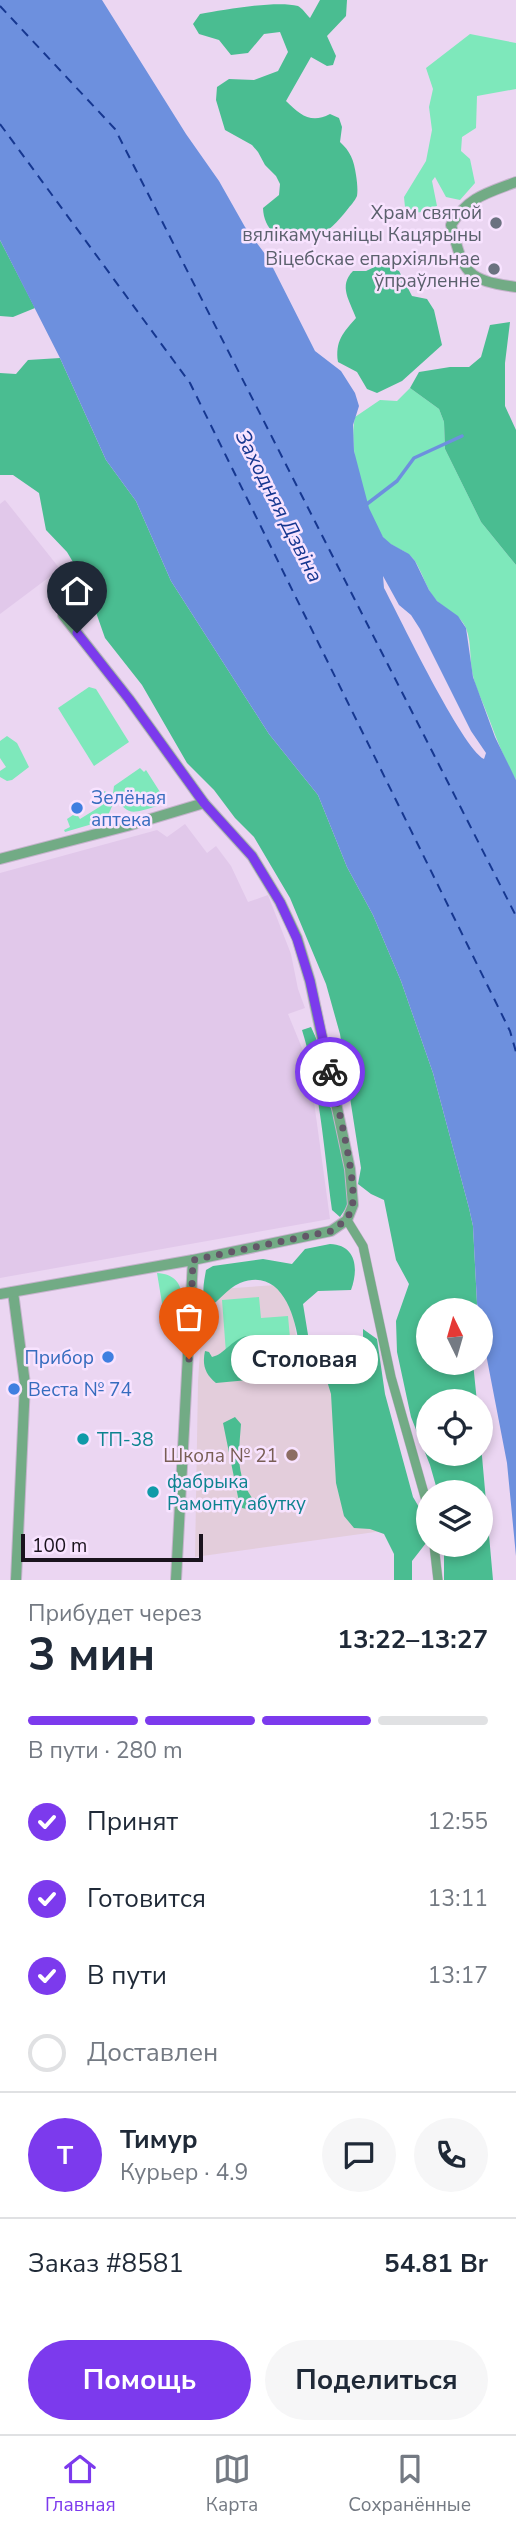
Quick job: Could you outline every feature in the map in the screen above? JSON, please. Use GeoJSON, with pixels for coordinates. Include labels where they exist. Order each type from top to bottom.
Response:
{"type":"FeatureCollection","features":[{"type":"Feature","properties":{"kind":"street"},"geometry":{"type":"LineString","coordinates":[[516,182],[480,195],[460,210],[451,225],[460,260],[469,273],[489,283],[516,287]]}},
{"type":"Feature","properties":{"kind":"street"},"geometry":{"type":"LineString","coordinates":[[0,1294],[193,1260],[331,1231],[347,1220],[353,1205],[350,1169],[310,981],[297,939],[280,902],[252,856],[204,803],[63,615]]}},
{"type":"Feature","properties":{"kind":"street"},"geometry":{"type":"LineString","coordinates":[[0,859],[204,803]]}},
{"type":"Feature","properties":{"kind":"street"},"geometry":{"type":"LineString","coordinates":[[347,1220],[363,1246],[391,1377],[420,1480]]}},
{"type":"Feature","properties":{"kind":"street"},"geometry":{"type":"LineString","coordinates":[[176,1580],[193,1260]]}},
{"type":"Feature","properties":{"kind":"street"},"geometry":{"type":"LineString","coordinates":[[13,1292],[25,1384],[16,1580]]}},
{"type":"Feature","properties":{"kind":"street"},"geometry":{"type":"LineString","coordinates":[[435,1557],[438,1580]]}},
{"type":"Feature","properties":{"kind":"shaded area"},"geometry":{"type":"Polygon","coordinates":[[[5,500],[60,569],[0,614],[0,504],[5,500]]]}},
{"type":"Feature","properties":{"kind":"shaded area"},"geometry":{"type":"Polygon","coordinates":[[[185,824],[207,853],[216,846],[231,866],[248,902],[268,895],[291,954],[305,1008],[288,1014],[309,1065],[330,1219],[0,1278],[0,873],[157,830],[167,837],[185,824]]]}},
{"type":"Feature","properties":{"kind":"shaded area","name":"Школа № 21"},"geometry":{"type":"Polygon","coordinates":[[[291,1284],[298,1357],[375,1354],[397,1529],[195,1557],[198,1382],[204,1290],[291,1284]]]}},
{"type":"Feature","properties":{"kind":"green space"},"geometry":{"type":"Polygon","coordinates":[[[320,0],[347,0],[346,16],[327,36],[336,56],[333,65],[327,66],[311,57],[286,101],[311,118],[330,114],[339,118],[342,127],[340,142],[353,160],[357,194],[328,230],[314,238],[296,241],[280,236],[268,226],[263,208],[279,195],[280,184],[252,145],[225,130],[216,100],[217,87],[229,79],[254,80],[278,71],[288,52],[280,32],[264,34],[248,53],[231,55],[219,40],[199,34],[193,24],[200,14],[277,4],[298,6],[310,18],[320,0]]]}},
{"type":"Feature","properties":{"kind":"green space"},"geometry":{"type":"Polygon","coordinates":[[[470,34],[516,43],[516,89],[477,96],[476,128],[462,137],[461,151],[470,159],[475,183],[460,200],[446,197],[435,177],[432,181],[437,206],[425,211],[413,211],[405,207],[404,197],[426,161],[432,130],[429,107],[433,89],[426,68],[470,34]]]}},
{"type":"Feature","properties":{"kind":"green space"},"geometry":{"type":"Polygon","coordinates":[[[0,240],[35,308],[13,317],[0,316],[0,240]]]}},
{"type":"Feature","properties":{"kind":"green space"},"geometry":{"type":"Polygon","coordinates":[[[381,264],[399,271],[412,296],[427,299],[434,310],[442,345],[402,381],[377,393],[367,389],[357,372],[338,362],[337,355],[341,338],[356,318],[347,294],[346,282],[353,271],[366,271],[381,264]]]}},
{"type":"Feature","properties":{"kind":"green space"},"geometry":{"type":"Polygon","coordinates":[[[510,322],[505,363],[505,406],[516,430],[516,565],[481,522],[445,449],[444,422],[439,409],[410,388],[419,372],[469,367],[481,357],[490,325],[510,322]]]}},
{"type":"Feature","properties":{"kind":"green space"},"geometry":{"type":"Polygon","coordinates":[[[60,358],[106,460],[136,501],[171,581],[269,734],[318,795],[347,867],[373,915],[401,981],[433,1073],[469,1208],[473,1226],[477,1298],[416,1298],[416,1376],[474,1376],[476,1389],[416,1389],[416,1430],[397,1352],[396,1321],[409,1284],[396,1260],[384,1200],[358,1184],[361,1168],[340,1034],[326,984],[290,898],[254,837],[187,763],[142,685],[105,638],[86,584],[67,552],[46,530],[39,493],[13,475],[0,475],[0,373],[16,374],[28,360],[60,358]]]}},
{"type":"Feature","properties":{"kind":"green space"},"geometry":{"type":"Polygon","coordinates":[[[410,388],[439,409],[444,422],[445,449],[481,522],[516,565],[516,780],[502,753],[475,684],[466,628],[460,619],[435,599],[412,557],[382,536],[363,495],[355,462],[355,417],[380,400],[397,401],[410,388]]]}},
{"type":"Feature","properties":{"kind":"green space"},"geometry":{"type":"Polygon","coordinates":[[[89,687],[96,689],[129,742],[94,766],[58,708],[89,687]]]}},
{"type":"Feature","properties":{"kind":"green space"},"geometry":{"type":"Polygon","coordinates":[[[7,736],[17,743],[29,767],[7,781],[0,777],[0,771],[6,767],[0,758],[0,741],[7,736]]]}},
{"type":"Feature","properties":{"kind":"green space"},"geometry":{"type":"Polygon","coordinates":[[[140,768],[144,772],[146,770],[160,792],[158,806],[131,812],[118,801],[113,793],[114,786],[140,768]]]}},
{"type":"Feature","properties":{"kind":"green space"},"geometry":{"type":"Polygon","coordinates":[[[105,791],[113,804],[106,820],[65,832],[64,830],[70,827],[67,819],[76,813],[80,819],[101,806],[96,797],[105,791]]]}},
{"type":"Feature","properties":{"kind":"green space"},"geometry":{"type":"Polygon","coordinates":[[[311,1027],[316,1038],[326,1097],[336,1120],[347,1170],[348,1205],[340,1217],[332,1210],[317,1097],[302,1030],[311,1027]]]}},
{"type":"Feature","properties":{"kind":"green space"},"geometry":{"type":"Polygon","coordinates":[[[339,1245],[350,1253],[353,1259],[355,1274],[351,1290],[318,1291],[303,1304],[309,1341],[303,1348],[299,1345],[294,1320],[283,1296],[266,1281],[240,1283],[209,1307],[204,1299],[206,1270],[213,1266],[263,1259],[292,1264],[305,1249],[339,1245]]]}},
{"type":"Feature","properties":{"kind":"green space"},"geometry":{"type":"Polygon","coordinates":[[[157,1273],[176,1280],[182,1293],[181,1310],[178,1313],[164,1315],[157,1273]]]}},
{"type":"Feature","properties":{"kind":"green space"},"geometry":{"type":"Polygon","coordinates":[[[259,1297],[261,1318],[288,1316],[292,1360],[271,1362],[269,1350],[226,1353],[222,1300],[259,1297]]]}},
{"type":"Feature","properties":{"kind":"green space"},"geometry":{"type":"Polygon","coordinates":[[[363,1329],[377,1339],[385,1394],[416,1502],[416,1556],[412,1561],[412,1580],[394,1580],[394,1554],[384,1534],[370,1529],[354,1528],[344,1516],[336,1483],[331,1394],[323,1368],[327,1352],[337,1342],[363,1342],[363,1329]]]}},
{"type":"Feature","properties":{"kind":"green space"},"geometry":{"type":"Polygon","coordinates":[[[246,1336],[264,1341],[268,1345],[268,1374],[258,1379],[216,1383],[205,1369],[205,1351],[212,1357],[246,1336]]]}},
{"type":"Feature","properties":{"kind":"green space"},"geometry":{"type":"Polygon","coordinates":[[[235,1417],[241,1424],[239,1462],[243,1480],[252,1498],[267,1499],[268,1507],[255,1511],[242,1508],[238,1497],[223,1423],[235,1417]]]}},
{"type":"Feature","properties":{"kind":"green space"},"geometry":{"type":"Polygon","coordinates":[[[430,1466],[483,1466],[484,1480],[434,1480],[430,1466]]]}},
{"type":"Feature","properties":{"kind":"green space"},"geometry":{"type":"Polygon","coordinates":[[[444,1557],[491,1557],[493,1580],[444,1580],[444,1557]]]}},
{"type":"Feature","properties":{"kind":"water","name":"Заходняя Дзвіна"},"geometry":{"type":"Polygon","coordinates":[[[0,0],[102,0],[186,134],[219,181],[245,227],[268,258],[315,351],[341,371],[355,393],[359,406],[353,425],[354,451],[369,508],[383,537],[409,554],[437,601],[458,616],[466,628],[473,677],[495,737],[516,780],[516,1556],[507,1463],[490,1376],[494,1376],[494,1298],[477,1298],[473,1226],[469,1208],[433,1073],[401,981],[373,915],[347,867],[318,795],[269,734],[171,581],[136,501],[106,460],[60,358],[0,240],[0,0]],[[383,576],[384,588],[432,681],[461,732],[484,759],[486,753],[471,731],[411,615],[399,605],[383,576]]]}},
{"type":"Feature","properties":{"kind":"waterway"},"geometry":{"type":"LineString","coordinates":[[363,507],[397,481],[414,458],[462,436]]}},
{"type":"Feature","properties":{"kind":"ferry route"},"geometry":{"type":"LineString","coordinates":[[0,6],[115,129],[516,916]]}},
{"type":"Feature","properties":{"kind":"ferry route"},"geometry":{"type":"LineString","coordinates":[[0,124],[190,383],[510,1031],[516,1052]]}},
{"type":"Feature","properties":{"kind":"way so far"},"geometry":{"type":"LineString","coordinates":[[189,1359],[193,1260],[331,1231],[347,1220],[353,1205],[350,1169],[330,1072]]}},
{"type":"Feature","properties":{"kind":"place","name":"Храм святой вялікамучаніцы Кацярыны"},"geometry":{"type":"Point","coordinates":[496,223]}},
{"type":"Feature","properties":{"kind":"place","name":"Віцебскае епархіяльнае ўпраўленне"},"geometry":{"type":"Point","coordinates":[494,269]}},
{"type":"Feature","properties":{"kind":"place","name":"Зелёная аптека"},"geometry":{"type":"Point","coordinates":[77,808]}},
{"type":"Feature","properties":{"kind":"place","name":"Прибор"},"geometry":{"type":"Point","coordinates":[108,1357]}},
{"type":"Feature","properties":{"kind":"place","name":"Столовая"},"geometry":{"type":"Point","coordinates":[189,1359]}},
{"type":"Feature","properties":{"kind":"place","name":"Веста № 74"},"geometry":{"type":"Point","coordinates":[14,1389]}},
{"type":"Feature","properties":{"kind":"place","name":"ТП-38"},"geometry":{"type":"Point","coordinates":[83,1439]}},
{"type":"Feature","properties":{"kind":"place","name":"Школа № 21"},"geometry":{"type":"Point","coordinates":[292,1455]}},
{"type":"Feature","properties":{"kind":"place","name":"фабрыка Рамонту абутку"},"geometry":{"type":"Point","coordinates":[153,1492]}},
{"type":"Feature","properties":{"kind":"route"},"geometry":{"type":"LineString","coordinates":[[77,633],[106,668],[204,803],[252,856],[280,902],[297,939],[310,981],[330,1072]]}}]}
